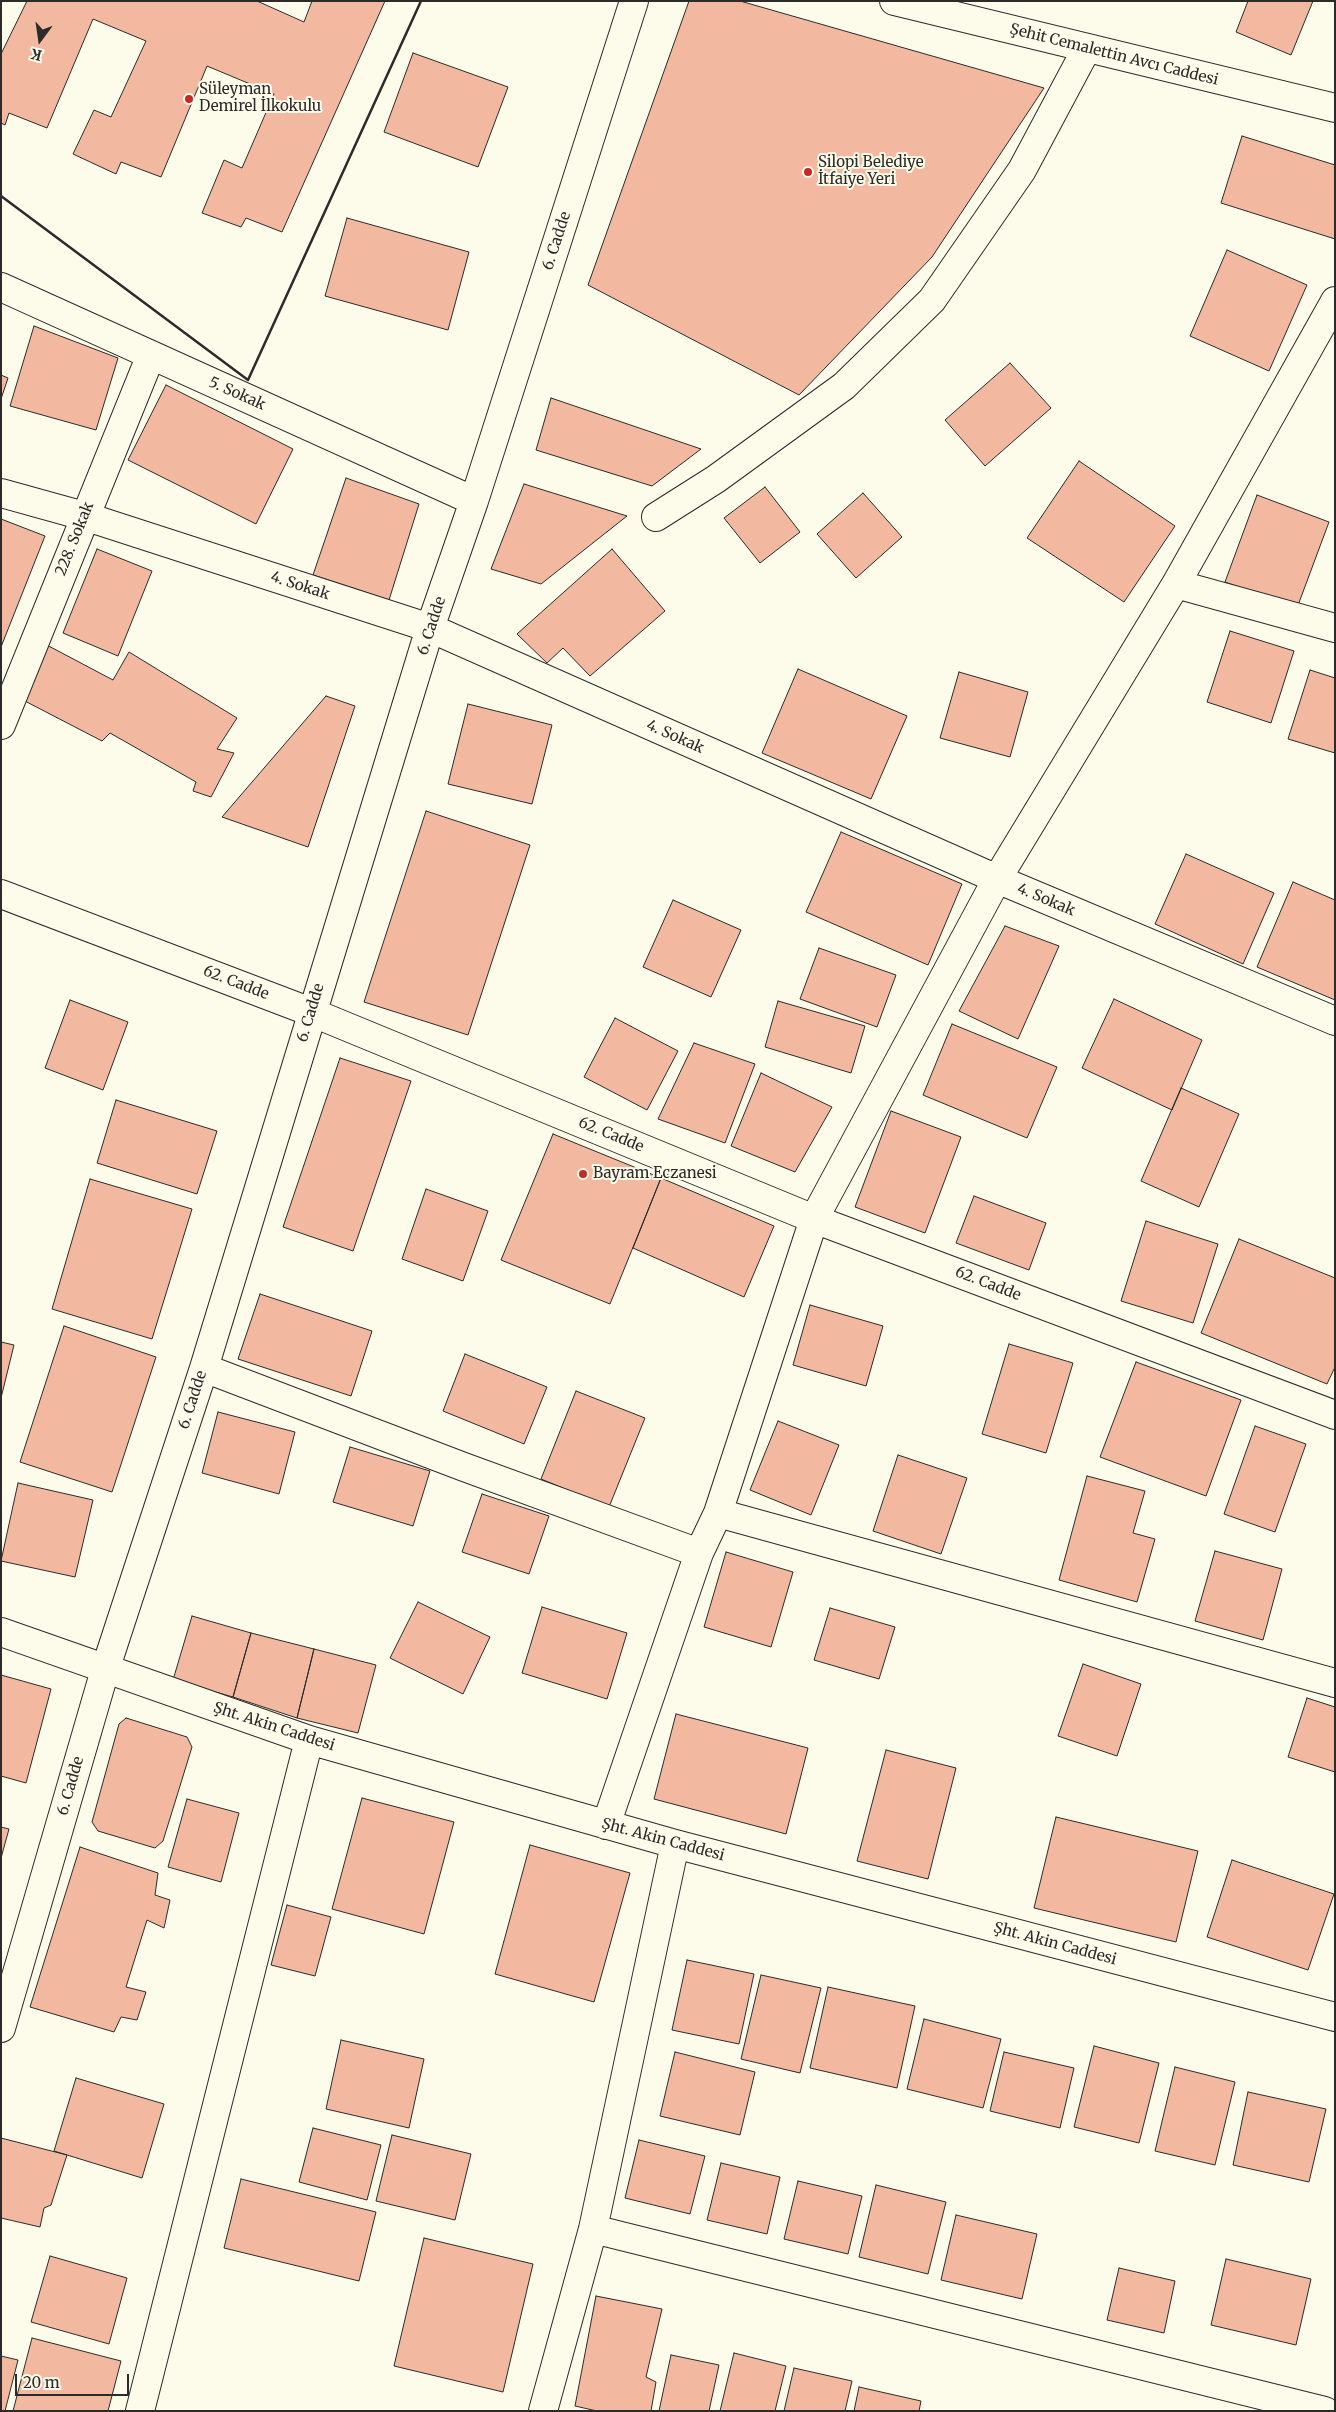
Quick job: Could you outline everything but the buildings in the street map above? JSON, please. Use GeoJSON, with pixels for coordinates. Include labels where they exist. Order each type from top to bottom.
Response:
{"type":"FeatureCollection","features":[{"type":"Feature","properties":{"kind":"street","name":"6. Cadde"},"geometry":{"type":"LineString","coordinates":[[1,2028],[105,1670],[204,1368],[311,1012],[430,628],[474,501],[634,1]]}},
{"type":"Feature","properties":{"kind":"street","name":"Şehit Cemalettin Avcı Caddesi"},"geometry":{"type":"LineString","coordinates":[[894,1],[1335,108]]}},
{"type":"Feature","properties":{"kind":"street"},"geometry":{"type":"LineString","coordinates":[[656,516],[716,479],[844,386],[932,300],[1022,170],[1087,48]]}},
{"type":"Feature","properties":{"kind":"street","name":"5. Sokak"},"geometry":{"type":"LineString","coordinates":[[1,287],[474,501]]}},
{"type":"Feature","properties":{"kind":"street"},"geometry":{"type":"LineString","coordinates":[[606,1825],[699,1553],[718,1513],[814,1218],[997,879],[1176,584],[1335,301]]}},
{"type":"Feature","properties":{"kind":"street","name":"228. Sokak"},"geometry":{"type":"LineString","coordinates":[[1,725],[151,354]]}},
{"type":"Feature","properties":{"kind":"street","name":"4. Sokak"},"geometry":{"type":"LineString","coordinates":[[1,493],[84,516],[430,628],[997,879],[1335,1021]]}},
{"type":"Feature","properties":{"kind":"street"},"geometry":{"type":"LineString","coordinates":[[1176,584],[1335,628]]}},
{"type":"Feature","properties":{"kind":"street","name":"62. Cadde"},"geometry":{"type":"LineString","coordinates":[[1,894],[311,1012],[814,1218],[1335,1414]]}},
{"type":"Feature","properties":{"kind":"street"},"geometry":{"type":"LineString","coordinates":[[204,1368],[464,1467],[699,1553]]}},
{"type":"Feature","properties":{"kind":"street"},"geometry":{"type":"LineString","coordinates":[[718,1513],[1335,1683]]}},
{"type":"Feature","properties":{"kind":"street","name":"Şht. Akin Caddesi"},"geometry":{"type":"LineString","coordinates":[[1,1632],[309,1740],[606,1825],[1333,2013]]}},
{"type":"Feature","properties":{"kind":"street"},"geometry":{"type":"LineString","coordinates":[[140,2411],[309,1740]]}},
{"type":"Feature","properties":{"kind":"street"},"geometry":{"type":"LineString","coordinates":[[543,2411],[593,2229],[675,1844]]}},
{"type":"Feature","properties":{"kind":"street"},"geometry":{"type":"LineString","coordinates":[[593,2229],[1325,2411]]}},
{"type":"Feature","properties":{"kind":"wall"},"geometry":{"type":"LineString","coordinates":[[1,196],[248,380],[421,1]]}},
{"type":"Feature","properties":{"kind":"place","name":"Süleyman Demirel İlkokulu"},"geometry":{"type":"Point","coordinates":[189,99]}},
{"type":"Feature","properties":{"kind":"place","name":"Silopi Belediye İtfaiye Yeri"},"geometry":{"type":"Point","coordinates":[808,172]}},
{"type":"Feature","properties":{"kind":"place","name":"Bayram Eczanesi"},"geometry":{"type":"Point","coordinates":[583,1174]}}]}
